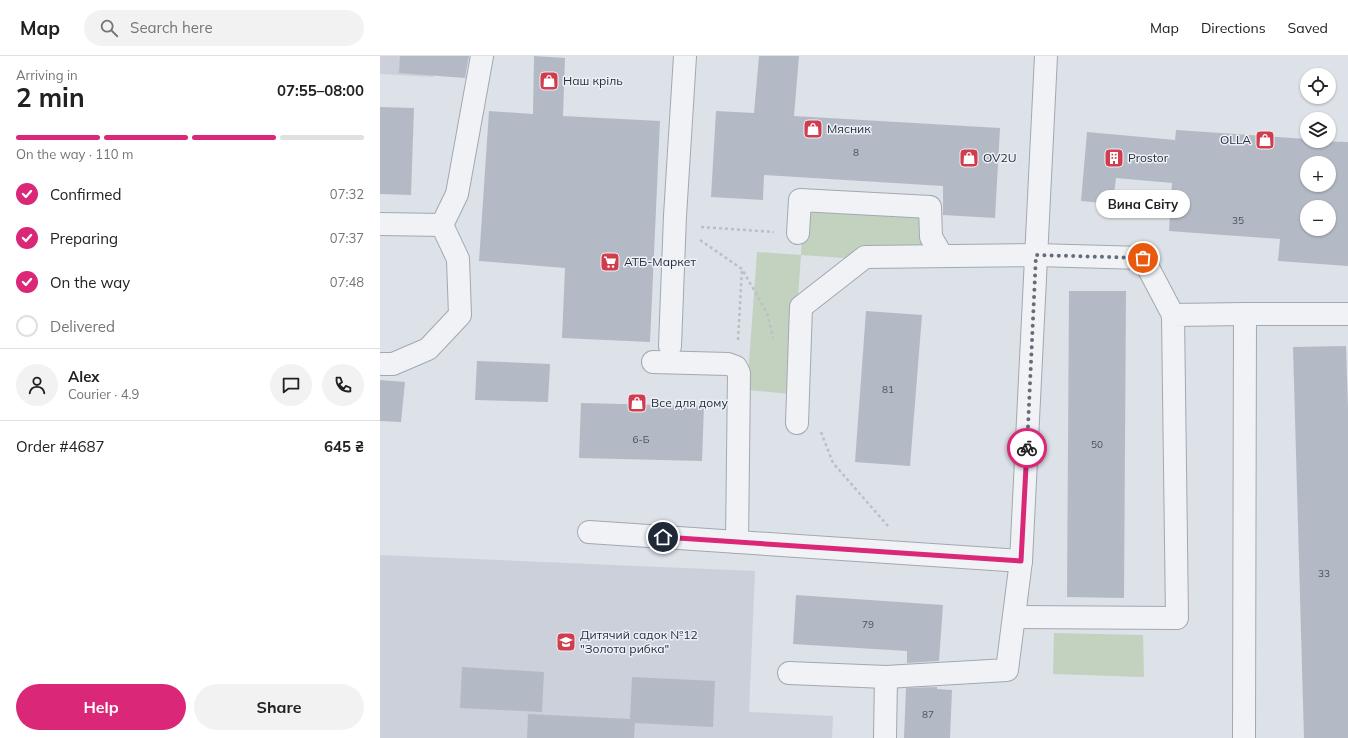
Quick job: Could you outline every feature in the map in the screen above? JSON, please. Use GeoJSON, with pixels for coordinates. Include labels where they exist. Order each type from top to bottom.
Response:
{"type":"FeatureCollection","features":[{"type":"Feature","properties":{"kind":"street"},"geometry":{"type":"LineString","coordinates":[[442,225],[457,194],[482,56]]}},
{"type":"Feature","properties":{"kind":"street"},"geometry":{"type":"LineString","coordinates":[[670,346],[675,216],[685,56]]}},
{"type":"Feature","properties":{"kind":"street"},"geometry":{"type":"LineString","coordinates":[[789,673],[886,678],[1007,670],[1021,561],[1046,56]]}},
{"type":"Feature","properties":{"kind":"street"},"geometry":{"type":"LineString","coordinates":[[798,233],[800,200],[930,207],[931,237],[942,256]]}},
{"type":"Feature","properties":{"kind":"street"},"geometry":{"type":"LineString","coordinates":[[380,224],[442,225]]}},
{"type":"Feature","properties":{"kind":"street"},"geometry":{"type":"LineString","coordinates":[[380,364],[393,364],[428,349],[460,315],[458,259],[442,225]]}},
{"type":"Feature","properties":{"kind":"street"},"geometry":{"type":"LineString","coordinates":[[798,423],[801,307],[865,257],[1036,255],[1143,258],[1172,315],[1177,618],[1014,617]]}},
{"type":"Feature","properties":{"kind":"street"},"geometry":{"type":"LineString","coordinates":[[1244,738],[1245,314]]}},
{"type":"Feature","properties":{"kind":"street"},"geometry":{"type":"LineString","coordinates":[[1172,315],[1348,314]]}},
{"type":"Feature","properties":{"kind":"street"},"geometry":{"type":"LineString","coordinates":[[653,362],[728,364],[736,367],[739,373],[736,542]]}},
{"type":"Feature","properties":{"kind":"street"},"geometry":{"type":"LineString","coordinates":[[589,532],[1021,561]]}},
{"type":"Feature","properties":{"kind":"street"},"geometry":{"type":"LineString","coordinates":[[885,738],[886,678]]}},
{"type":"Feature","properties":{"kind":"path"},"geometry":{"type":"LineString","coordinates":[[698,227],[798,233]]}},
{"type":"Feature","properties":{"kind":"path"},"geometry":{"type":"LineString","coordinates":[[736,367],[742,269]]}},
{"type":"Feature","properties":{"kind":"shaded area"},"geometry":{"type":"Polygon","coordinates":[[[380,56],[434,56],[433,77],[380,74],[380,56]]]}},
{"type":"Feature","properties":{"kind":"shaded area","name":"Дитячий садок №12 \"Золота рибка\""},"geometry":{"type":"Polygon","coordinates":[[[380,555],[755,571],[749,712],[833,716],[832,738],[380,738],[380,555]]]}},
{"type":"Feature","properties":{"kind":"green space"},"geometry":{"type":"Polygon","coordinates":[[[803,203],[928,209],[928,254],[859,259],[801,255],[803,203]]]}},
{"type":"Feature","properties":{"kind":"green space"},"geometry":{"type":"Polygon","coordinates":[[[757,252],[801,255],[791,394],[747,390],[757,252]]]}},
{"type":"Feature","properties":{"kind":"green space"},"geometry":{"type":"Polygon","coordinates":[[[1054,633],[1143,635],[1144,677],[1053,674],[1054,633]]]}},
{"type":"Feature","properties":{"kind":"building"},"geometry":{"type":"Polygon","coordinates":[[[400,56],[469,56],[465,78],[399,73],[400,56]]]}},
{"type":"Feature","properties":{"kind":"building"},"geometry":{"type":"Polygon","coordinates":[[[534,56],[565,58],[563,116],[660,121],[650,342],[562,338],[565,268],[479,261],[489,111],[533,114],[534,56]]]}},
{"type":"Feature","properties":{"kind":"building"},"geometry":{"type":"Polygon","coordinates":[[[759,56],[799,56],[794,116],[1000,128],[995,218],[943,215],[943,186],[764,175],[763,200],[711,197],[716,111],[754,113],[759,56]]]}},
{"type":"Feature","properties":{"kind":"building"},"geometry":{"type":"Polygon","coordinates":[[[380,107],[414,108],[411,195],[380,194],[380,107]]]}},
{"type":"Feature","properties":{"kind":"building"},"geometry":{"type":"Polygon","coordinates":[[[1176,130],[1300,139],[1300,148],[1336,148],[1336,142],[1348,142],[1348,266],[1278,261],[1280,239],[1169,231],[1172,183],[1116,178],[1113,204],[1081,201],[1087,132],[1175,140],[1176,130]]]}},
{"type":"Feature","properties":{"kind":"building"},"geometry":{"type":"Polygon","coordinates":[[[1069,291],[1126,291],[1124,598],[1067,597],[1069,291]]]}},
{"type":"Feature","properties":{"kind":"building"},"geometry":{"type":"Polygon","coordinates":[[[866,311],[922,315],[910,466],[855,462],[866,311]]]}},
{"type":"Feature","properties":{"kind":"building"},"geometry":{"type":"Polygon","coordinates":[[[1346,346],[1348,408],[1348,738],[1304,738],[1293,347],[1346,346]]]}},
{"type":"Feature","properties":{"kind":"building"},"geometry":{"type":"Polygon","coordinates":[[[477,361],[550,364],[548,402],[475,400],[477,361]]]}},
{"type":"Feature","properties":{"kind":"building"},"geometry":{"type":"Polygon","coordinates":[[[380,380],[405,382],[401,422],[380,421],[380,380]]]}},
{"type":"Feature","properties":{"kind":"building"},"geometry":{"type":"Polygon","coordinates":[[[581,403],[704,406],[702,461],[579,458],[581,403]]]}},
{"type":"Feature","properties":{"kind":"building"},"geometry":{"type":"Polygon","coordinates":[[[796,595],[943,605],[939,661],[907,663],[907,651],[793,644],[796,595]]]}},
{"type":"Feature","properties":{"kind":"building"},"geometry":{"type":"Polygon","coordinates":[[[462,667],[544,672],[542,712],[460,708],[462,667]]]}},
{"type":"Feature","properties":{"kind":"building"},"geometry":{"type":"Polygon","coordinates":[[[632,677],[715,681],[713,727],[635,723],[634,738],[527,738],[528,714],[630,719],[632,677]]]}},
{"type":"Feature","properties":{"kind":"building"},"geometry":{"type":"Polygon","coordinates":[[[937,687],[937,689],[952,690],[950,738],[904,738],[906,688],[937,687]]]}},
{"type":"Feature","properties":{"kind":"way so far"},"geometry":{"type":"LineString","coordinates":[[1027,448],[1036,255],[1143,258]]}},
{"type":"Feature","properties":{"kind":"place","name":"Наш кріль"},"geometry":{"type":"Point","coordinates":[549,81]}},
{"type":"Feature","properties":{"kind":"place","name":"Мясник"},"geometry":{"type":"Point","coordinates":[813,129]}},
{"type":"Feature","properties":{"kind":"place","name":"OLLA"},"geometry":{"type":"Point","coordinates":[1265,140]}},
{"type":"Feature","properties":{"kind":"place","name":"OV2U"},"geometry":{"type":"Point","coordinates":[969,158]}},
{"type":"Feature","properties":{"kind":"place","name":"Prostor"},"geometry":{"type":"Point","coordinates":[1114,158]}},
{"type":"Feature","properties":{"kind":"place","name":"Вина Світу"},"geometry":{"type":"Point","coordinates":[1143,258]}},
{"type":"Feature","properties":{"kind":"place","name":"АТБ-Маркет"},"geometry":{"type":"Point","coordinates":[610,262]}},
{"type":"Feature","properties":{"kind":"place","name":"Все для дому"},"geometry":{"type":"Point","coordinates":[637,403]}},
{"type":"Feature","properties":{"kind":"place","name":"Дитячий садок №12 \"Золота рибка\""},"geometry":{"type":"Point","coordinates":[566,642]}},
{"type":"Feature","properties":{"kind":"route"},"geometry":{"type":"LineString","coordinates":[[663,537],[1021,561],[1027,448]]}}]}
